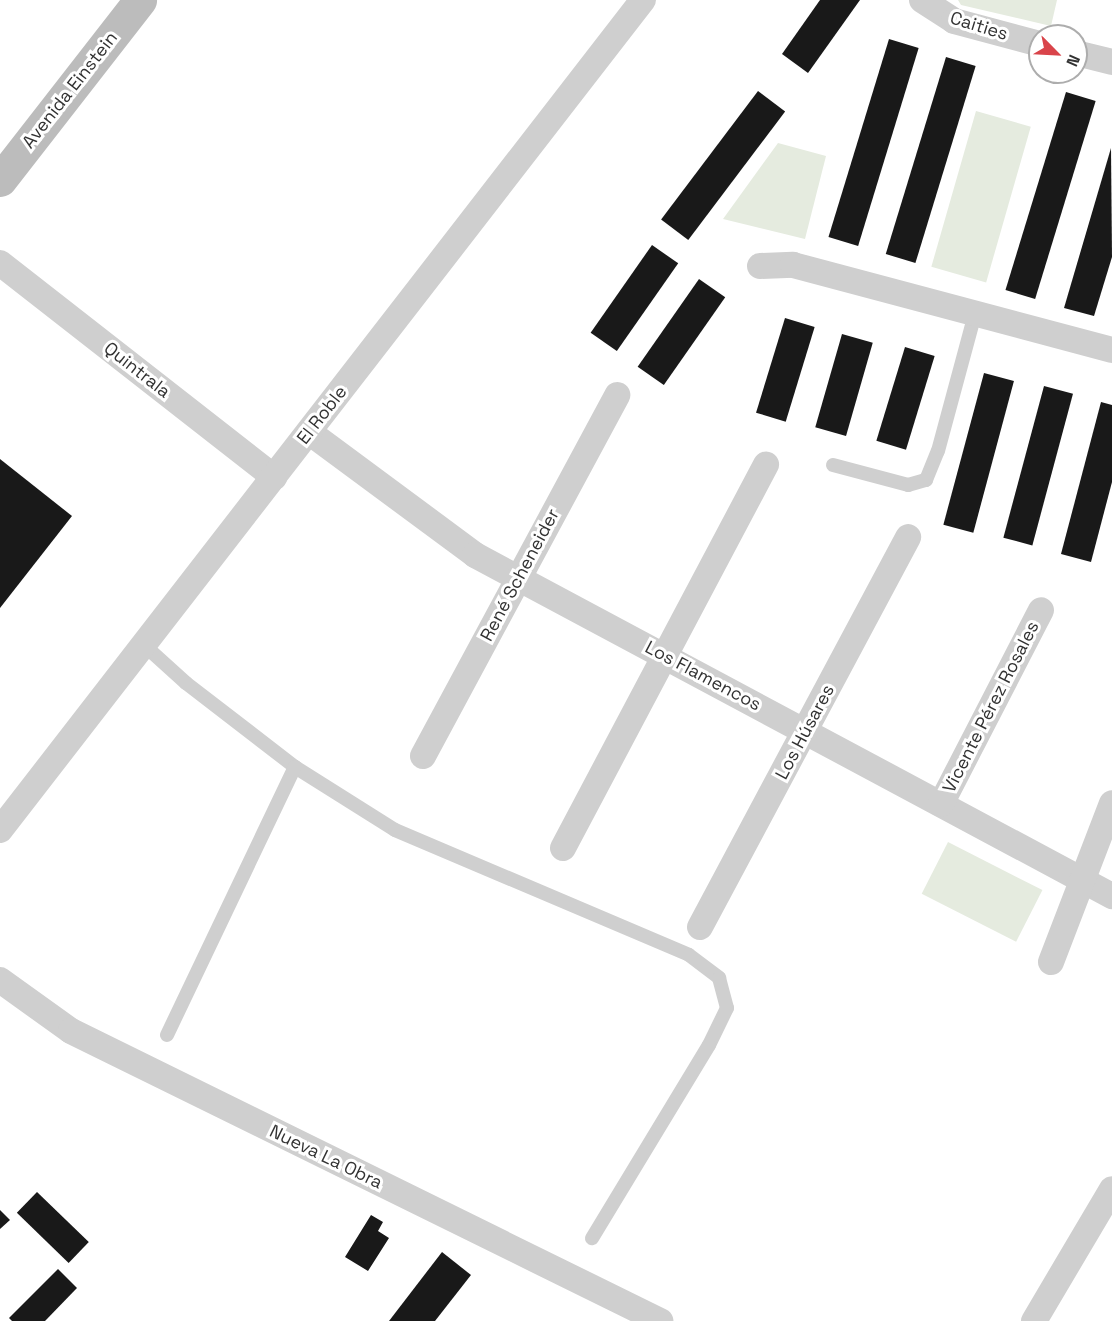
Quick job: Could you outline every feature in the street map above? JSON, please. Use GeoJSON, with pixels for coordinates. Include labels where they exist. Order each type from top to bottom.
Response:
{"type":"FeatureCollection","features":[{"type":"Feature","properties":{"kind":"main road","name":"Avenida Einstein"},"geometry":{"type":"LineString","coordinates":[[0,180],[140,0]]}},
{"type":"Feature","properties":{"kind":"street","name":"El Roble"},"geometry":{"type":"LineString","coordinates":[[0,830],[643,0]]}},
{"type":"Feature","properties":{"kind":"street","name":"Caities"},"geometry":{"type":"LineString","coordinates":[[922,0],[954,21],[1028,41]]}},
{"type":"Feature","properties":{"kind":"street"},"geometry":{"type":"LineString","coordinates":[[1088,56],[1112,62]]}},
{"type":"Feature","properties":{"kind":"street","name":"Quintrala"},"geometry":{"type":"LineString","coordinates":[[0,263],[273,477]]}},
{"type":"Feature","properties":{"kind":"street"},"geometry":{"type":"LineString","coordinates":[[760,266],[793,265],[1112,350]]}},
{"type":"Feature","properties":{"kind":"street","name":"René Scheneider"},"geometry":{"type":"LineString","coordinates":[[423,756],[618,395]]}},
{"type":"Feature","properties":{"kind":"street","name":"Los Flamencos"},"geometry":{"type":"LineString","coordinates":[[309,432],[457,542],[519,578],[1112,896]]}},
{"type":"Feature","properties":{"kind":"street"},"geometry":{"type":"LineString","coordinates":[[563,848],[766,464]]}},
{"type":"Feature","properties":{"kind":"street","name":"Los Húsares"},"geometry":{"type":"LineString","coordinates":[[700,927],[807,731],[908,537]]}},
{"type":"Feature","properties":{"kind":"street","name":"Vicente Pérez Rosales"},"geometry":{"type":"LineString","coordinates":[[941,804],[1041,610]]}},
{"type":"Feature","properties":{"kind":"street"},"geometry":{"type":"LineString","coordinates":[[1051,962],[1112,803]]}},
{"type":"Feature","properties":{"kind":"street","name":"Nueva La Obra"},"geometry":{"type":"LineString","coordinates":[[0,980],[71,1031],[660,1321]]}},
{"type":"Feature","properties":{"kind":"street"},"geometry":{"type":"LineString","coordinates":[[1034,1321],[1112,1189]]}},
{"type":"Feature","properties":{"kind":"lane"},"geometry":{"type":"LineString","coordinates":[[833,465],[908,485],[926,480],[938,451],[975,314]]}},
{"type":"Feature","properties":{"kind":"lane"},"geometry":{"type":"LineString","coordinates":[[144,645],[186,683],[295,768],[395,830],[689,955],[719,978],[727,1008],[709,1045],[592,1238]]}},
{"type":"Feature","properties":{"kind":"lane"},"geometry":{"type":"LineString","coordinates":[[167,1035],[295,768]]}},
{"type":"Feature","properties":{"kind":"shaded area"},"geometry":{"type":"Polygon","coordinates":[[[958,0],[1057,0],[1051,24],[1042,24],[961,5],[958,0]]]}},
{"type":"Feature","properties":{"kind":"shaded area"},"geometry":{"type":"Polygon","coordinates":[[[976,111],[1031,127],[986,282],[931,267],[976,111]]]}},
{"type":"Feature","properties":{"kind":"shaded area"},"geometry":{"type":"Polygon","coordinates":[[[778,143],[826,156],[805,239],[723,219],[778,143]]]}},
{"type":"Feature","properties":{"kind":"shaded area"},"geometry":{"type":"Polygon","coordinates":[[[948,842],[1042,890],[1016,942],[922,894],[948,842]]]}},
{"type":"Feature","properties":{"kind":"building"},"geometry":{"type":"Polygon","coordinates":[[[820,0],[860,0],[808,73],[782,54],[820,0]]]}},
{"type":"Feature","properties":{"kind":"building"},"geometry":{"type":"Polygon","coordinates":[[[889,39],[919,48],[858,246],[828,237],[889,39]]]}},
{"type":"Feature","properties":{"kind":"building"},"geometry":{"type":"Polygon","coordinates":[[[946,57],[976,66],[915,263],[886,254],[946,57]]]}},
{"type":"Feature","properties":{"kind":"building"},"geometry":{"type":"Polygon","coordinates":[[[758,91],[785,111],[688,240],[661,220],[758,91]]]}},
{"type":"Feature","properties":{"kind":"building"},"geometry":{"type":"Polygon","coordinates":[[[1066,92],[1096,101],[1035,299],[1005,290],[1066,92]]]}},
{"type":"Feature","properties":{"kind":"building"},"geometry":{"type":"Polygon","coordinates":[[[1111,148],[1112,257],[1094,316],[1064,308],[1111,148]]]}},
{"type":"Feature","properties":{"kind":"building"},"geometry":{"type":"Polygon","coordinates":[[[652,245],[678,263],[617,351],[591,333],[652,245]]]}},
{"type":"Feature","properties":{"kind":"building"},"geometry":{"type":"Polygon","coordinates":[[[699,279],[725,297],[664,385],[638,367],[699,279]]]}},
{"type":"Feature","properties":{"kind":"building"},"geometry":{"type":"Polygon","coordinates":[[[785,318],[815,327],[786,422],[756,413],[785,318]]]}},
{"type":"Feature","properties":{"kind":"building"},"geometry":{"type":"Polygon","coordinates":[[[842,334],[873,343],[846,436],[815,427],[842,334]]]}},
{"type":"Feature","properties":{"kind":"building"},"geometry":{"type":"Polygon","coordinates":[[[905,347],[935,356],[906,450],[876,441],[905,347]]]}},
{"type":"Feature","properties":{"kind":"building"},"geometry":{"type":"Polygon","coordinates":[[[984,373],[1014,381],[973,533],[943,525],[984,373]]]}},
{"type":"Feature","properties":{"kind":"building"},"geometry":{"type":"Polygon","coordinates":[[[1044,386],[1073,394],[1032,545],[1003,538],[1044,386]]]}},
{"type":"Feature","properties":{"kind":"building"},"geometry":{"type":"Polygon","coordinates":[[[1101,402],[1112,405],[1112,482],[1091,562],[1061,554],[1101,402]]]}},
{"type":"Feature","properties":{"kind":"building"},"geometry":{"type":"Polygon","coordinates":[[[0,459],[72,516],[0,608],[0,459]]]}},
{"type":"Feature","properties":{"kind":"building"},"geometry":{"type":"Polygon","coordinates":[[[37,1192],[89,1242],[69,1263],[17,1213],[37,1192]]]}},
{"type":"Feature","properties":{"kind":"building"},"geometry":{"type":"Polygon","coordinates":[[[0,1210],[10,1220],[0,1229],[0,1210]]]}},
{"type":"Feature","properties":{"kind":"building"},"geometry":{"type":"Polygon","coordinates":[[[371,1215],[383,1222],[378,1231],[389,1238],[368,1271],[345,1257],[371,1215]]]}},
{"type":"Feature","properties":{"kind":"building"},"geometry":{"type":"Polygon","coordinates":[[[442,1252],[471,1275],[435,1321],[389,1321],[442,1252]]]}},
{"type":"Feature","properties":{"kind":"building"},"geometry":{"type":"Polygon","coordinates":[[[58,1269],[77,1288],[45,1321],[12,1321],[9,1318],[58,1269]]]}}]}
